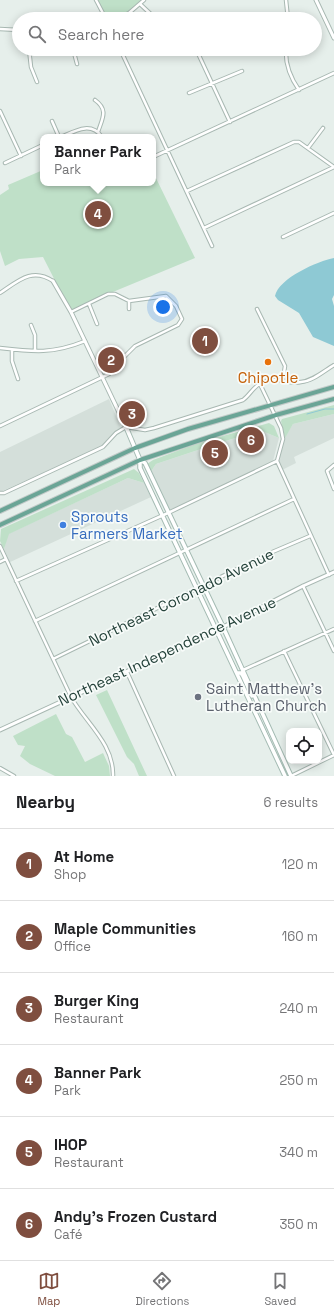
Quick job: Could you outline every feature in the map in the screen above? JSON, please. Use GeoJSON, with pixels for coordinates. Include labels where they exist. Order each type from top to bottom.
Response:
{"type":"FeatureCollection","features":[{"type":"Feature","properties":{"kind":"main road"},"geometry":{"type":"LineString","coordinates":[[0,511],[135,448],[188,429],[334,387]]}},
{"type":"Feature","properties":{"kind":"main road"},"geometry":{"type":"LineString","coordinates":[[0,525],[140,460],[276,415],[334,400]]}},
{"type":"Feature","properties":{"kind":"main road"},"geometry":{"type":"LineString","coordinates":[[126,427],[140,460],[140,468],[238,673],[285,776]]}},
{"type":"Feature","properties":{"kind":"main road"},"geometry":{"type":"LineString","coordinates":[[140,460],[145,463],[223,627],[291,776]]}},
{"type":"Feature","properties":{"kind":"main road"},"geometry":{"type":"LineString","coordinates":[[152,492],[157,489]]}},
{"type":"Feature","properties":{"kind":"main road"},"geometry":{"type":"LineString","coordinates":[[238,673],[242,676],[260,708]]}},
{"type":"Feature","properties":{"kind":"street"},"geometry":{"type":"LineString","coordinates":[[96,0],[102,12]]}},
{"type":"Feature","properties":{"kind":"street"},"geometry":{"type":"LineString","coordinates":[[128,12],[144,0]]}},
{"type":"Feature","properties":{"kind":"street"},"geometry":{"type":"LineString","coordinates":[[286,0],[287,12]]}},
{"type":"Feature","properties":{"kind":"street"},"geometry":{"type":"LineString","coordinates":[[316,0],[322,12]]}},
{"type":"Feature","properties":{"kind":"street"},"geometry":{"type":"LineString","coordinates":[[140,4],[149,12]]}},
{"type":"Feature","properties":{"kind":"street"},"geometry":{"type":"LineString","coordinates":[[322,13],[334,38]]}},
{"type":"Feature","properties":{"kind":"street"},"geometry":{"type":"LineString","coordinates":[[0,29],[12,30]]}},
{"type":"Feature","properties":{"kind":"street"},"geometry":{"type":"LineString","coordinates":[[30,56],[31,67],[37,82]]}},
{"type":"Feature","properties":{"kind":"street"},"geometry":{"type":"LineString","coordinates":[[75,56],[77,64]]}},
{"type":"Feature","properties":{"kind":"street"},"geometry":{"type":"LineString","coordinates":[[123,56],[212,246]]}},
{"type":"Feature","properties":{"kind":"street"},"geometry":{"type":"LineString","coordinates":[[199,56],[230,122]]}},
{"type":"Feature","properties":{"kind":"street"},"geometry":{"type":"LineString","coordinates":[[286,56],[287,66],[299,90]]}},
{"type":"Feature","properties":{"kind":"street"},"geometry":{"type":"LineString","coordinates":[[189,93],[242,71]]}},
{"type":"Feature","properties":{"kind":"street"},"geometry":{"type":"LineString","coordinates":[[156,156],[334,73]]}},
{"type":"Feature","properties":{"kind":"street"},"geometry":{"type":"LineString","coordinates":[[68,134],[83,128],[98,132],[104,112],[102,106],[95,100]]}},
{"type":"Feature","properties":{"kind":"street"},"geometry":{"type":"LineString","coordinates":[[0,112],[21,156]]}},
{"type":"Feature","properties":{"kind":"street"},"geometry":{"type":"LineString","coordinates":[[52,122],[58,134]]}},
{"type":"Feature","properties":{"kind":"street"},"geometry":{"type":"LineString","coordinates":[[308,148],[323,128]]}},
{"type":"Feature","properties":{"kind":"street"},"geometry":{"type":"LineString","coordinates":[[187,191],[294,142],[299,142],[334,167],[204,228]]}},
{"type":"Feature","properties":{"kind":"street"},"geometry":{"type":"LineString","coordinates":[[5,164],[40,146]]}},
{"type":"Feature","properties":{"kind":"street"},"geometry":{"type":"LineString","coordinates":[[283,237],[334,213]]}},
{"type":"Feature","properties":{"kind":"street"},"geometry":{"type":"LineString","coordinates":[[0,293],[28,276],[37,274],[46,276],[56,283],[126,427]]}},
{"type":"Feature","properties":{"kind":"street"},"geometry":{"type":"LineString","coordinates":[[0,426],[103,378],[109,374],[116,364],[135,346],[181,322],[182,316],[176,306],[166,296],[129,301],[115,294],[108,294],[71,312]]}},
{"type":"Feature","properties":{"kind":"street"},"geometry":{"type":"LineString","coordinates":[[129,301],[129,309]]}},
{"type":"Feature","properties":{"kind":"street"},"geometry":{"type":"LineString","coordinates":[[89,304],[97,324]]}},
{"type":"Feature","properties":{"kind":"street"},"geometry":{"type":"LineString","coordinates":[[257,309],[285,366],[283,380]]}},
{"type":"Feature","properties":{"kind":"street"},"geometry":{"type":"LineString","coordinates":[[31,325],[35,335],[35,351]]}},
{"type":"Feature","properties":{"kind":"street"},"geometry":{"type":"LineString","coordinates":[[0,348],[50,352],[85,341]]}},
{"type":"Feature","properties":{"kind":"street"},"geometry":{"type":"LineString","coordinates":[[12,350],[12,361],[18,379]]}},
{"type":"Feature","properties":{"kind":"street"},"geometry":{"type":"LineString","coordinates":[[0,493],[4,493],[103,447],[116,433],[126,427],[144,430],[154,428],[241,401],[260,384],[283,380],[301,382],[312,379],[334,365]]}},
{"type":"Feature","properties":{"kind":"street"},"geometry":{"type":"LineString","coordinates":[[260,384],[276,415],[283,439],[277,461],[329,575]]}},
{"type":"Feature","properties":{"kind":"street"},"geometry":{"type":"LineString","coordinates":[[16,581],[163,516],[277,461]]}},
{"type":"Feature","properties":{"kind":"street"},"geometry":{"type":"LineString","coordinates":[[334,465],[327,471],[334,489]]}},
{"type":"Feature","properties":{"kind":"street"},"geometry":{"type":"LineString","coordinates":[[35,621],[294,499]]}},
{"type":"Feature","properties":{"kind":"street","name":"Northeast Coronado Avenue"},"geometry":{"type":"LineString","coordinates":[[52,659],[198,590],[270,553],[310,536]]}},
{"type":"Feature","properties":{"kind":"street"},"geometry":{"type":"LineString","coordinates":[[0,546],[71,697],[78,710],[96,730],[113,766],[113,776]]}},
{"type":"Feature","properties":{"kind":"street"},"geometry":{"type":"LineString","coordinates":[[0,562],[6,559]]}},
{"type":"Feature","properties":{"kind":"street","name":"Northeast Independence Avenue"},"geometry":{"type":"LineString","coordinates":[[0,730],[217,630],[303,586],[334,572]]}},
{"type":"Feature","properties":{"kind":"street"},"geometry":{"type":"LineString","coordinates":[[303,586],[334,651]]}},
{"type":"Feature","properties":{"kind":"street"},"geometry":{"type":"LineString","coordinates":[[243,670],[334,629]]}},
{"type":"Feature","properties":{"kind":"street"},"geometry":{"type":"LineString","coordinates":[[284,651],[334,755],[291,776]]}},
{"type":"Feature","properties":{"kind":"street"},"geometry":{"type":"LineString","coordinates":[[127,672],[174,776]]}},
{"type":"Feature","properties":{"kind":"street"},"geometry":{"type":"LineString","coordinates":[[0,768],[14,776]]}},
{"type":"Feature","properties":{"kind":"shaded area"},"geometry":{"type":"Polygon","coordinates":[[[109,399],[121,428],[103,446],[0,492],[0,452],[109,399]]]}},
{"type":"Feature","properties":{"kind":"shaded area"},"geometry":{"type":"Polygon","coordinates":[[[334,414],[334,438],[294,457],[296,463],[280,471],[278,460],[283,440],[293,424],[334,414]]]}},
{"type":"Feature","properties":{"kind":"shaded area"},"geometry":{"type":"Polygon","coordinates":[[[262,431],[279,438],[273,461],[168,511],[150,473],[156,464],[225,441],[262,431]]]}},
{"type":"Feature","properties":{"kind":"shaded area"},"geometry":{"type":"Polygon","coordinates":[[[128,478],[144,483],[151,497],[8,563],[9,560],[4,549],[8,534],[128,478]]]}},
{"type":"Feature","properties":{"kind":"green space"},"geometry":{"type":"Polygon","coordinates":[[[97,0],[142,0],[128,12],[103,12],[97,0]]]}},
{"type":"Feature","properties":{"kind":"green space"},"geometry":{"type":"Polygon","coordinates":[[[40,171],[40,186],[156,186],[156,178],[195,258],[108,294],[71,312],[43,257],[19,259],[5,266],[0,251],[0,195],[9,189],[8,185],[40,171]]]}},
{"type":"Feature","properties":{"kind":"green space"},"geometry":{"type":"Polygon","coordinates":[[[334,405],[334,414],[293,424],[285,438],[281,421],[282,419],[334,405]]]}},
{"type":"Feature","properties":{"kind":"green space"},"geometry":{"type":"Polygon","coordinates":[[[269,423],[274,426],[279,438],[262,431],[225,441],[156,464],[150,473],[147,464],[153,460],[201,442],[269,423]]]}},
{"type":"Feature","properties":{"kind":"green space"},"geometry":{"type":"Polygon","coordinates":[[[134,469],[139,473],[144,483],[128,478],[9,534],[4,549],[0,541],[1,529],[134,469]]]}},
{"type":"Feature","properties":{"kind":"green space"},"geometry":{"type":"Polygon","coordinates":[[[107,690],[147,776],[139,776],[134,764],[127,757],[96,695],[107,690]]]}},
{"type":"Feature","properties":{"kind":"green space"},"geometry":{"type":"Polygon","coordinates":[[[56,714],[66,734],[72,737],[85,762],[103,753],[109,766],[110,776],[55,776],[30,764],[20,756],[25,746],[18,745],[13,736],[56,714]]]}},
{"type":"Feature","properties":{"kind":"water"},"geometry":{"type":"Polygon","coordinates":[[[334,258],[334,295],[332,299],[334,306],[334,346],[313,337],[299,313],[278,300],[275,296],[278,289],[284,283],[300,271],[334,258]]]}},
{"type":"Feature","properties":{"kind":"waterway"},"geometry":{"type":"LineString","coordinates":[[307,414],[325,409],[334,409]]}},
{"type":"Feature","properties":{"kind":"place","name":"Banner Park"},"geometry":{"type":"Point","coordinates":[98,214]}},
{"type":"Feature","properties":{"kind":"place","name":"At Home"},"geometry":{"type":"Point","coordinates":[205,341]}},
{"type":"Feature","properties":{"kind":"place","name":"Maple Communities"},"geometry":{"type":"Point","coordinates":[111,360]}},
{"type":"Feature","properties":{"kind":"place","name":"Chipotle"},"geometry":{"type":"Point","coordinates":[268,362]}},
{"type":"Feature","properties":{"kind":"place","name":"Burger King"},"geometry":{"type":"Point","coordinates":[132,414]}},
{"type":"Feature","properties":{"kind":"place","name":"Andy's Frozen Custard"},"geometry":{"type":"Point","coordinates":[251,440]}},
{"type":"Feature","properties":{"kind":"place","name":"IHOP"},"geometry":{"type":"Point","coordinates":[215,453]}},
{"type":"Feature","properties":{"kind":"place","name":"Sprouts Farmers Market"},"geometry":{"type":"Point","coordinates":[63,525]}},
{"type":"Feature","properties":{"kind":"place","name":"Saint Matthew's Lutheran Church"},"geometry":{"type":"Point","coordinates":[198,697]}}]}
